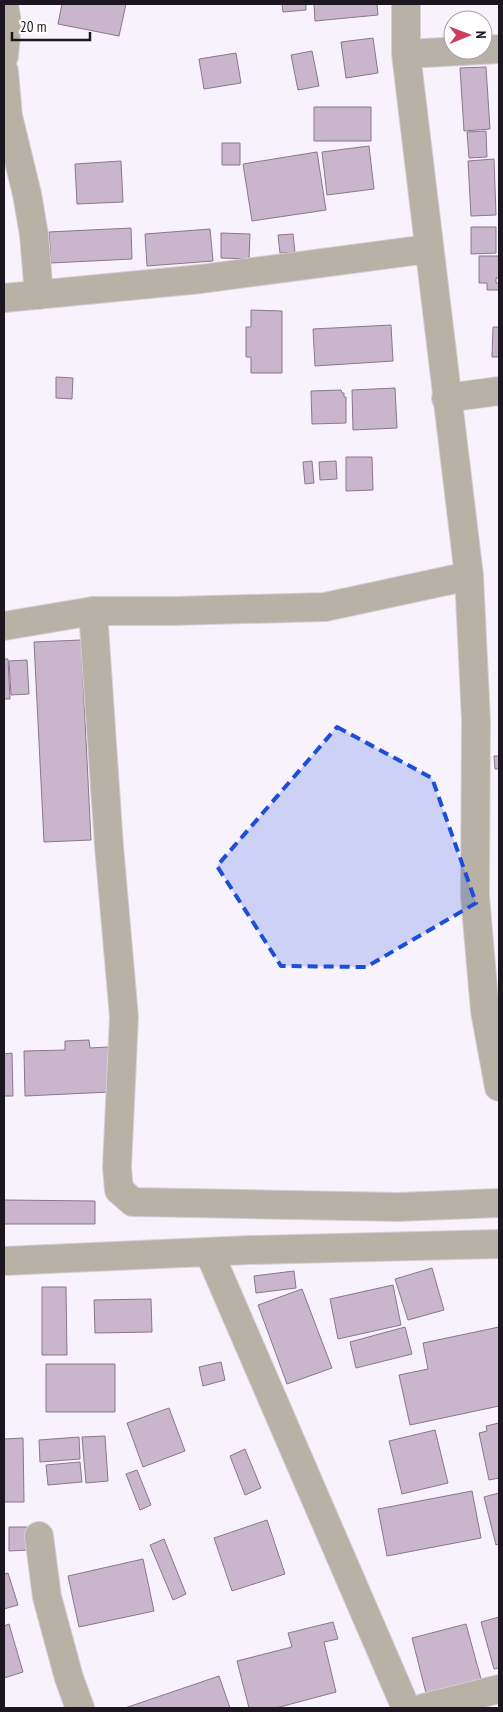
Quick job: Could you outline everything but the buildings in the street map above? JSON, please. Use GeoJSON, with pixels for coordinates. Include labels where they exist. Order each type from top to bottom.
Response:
{"type":"FeatureCollection","features":[{"type":"Feature","properties":{"kind":"street"},"geometry":{"type":"LineString","coordinates":[[406,4],[406,54],[488,744],[475,896],[485,1011],[499,1087]]}},
{"type":"Feature","properties":{"kind":"street"},"geometry":{"type":"LineString","coordinates":[[4,5],[7,22],[4,56]]}},
{"type":"Feature","properties":{"kind":"street"},"geometry":{"type":"LineString","coordinates":[[406,54],[499,49]]}},
{"type":"Feature","properties":{"kind":"street"},"geometry":{"type":"LineString","coordinates":[[4,71],[8,116],[27,194],[34,235],[39,295]]}},
{"type":"Feature","properties":{"kind":"street"},"geometry":{"type":"LineString","coordinates":[[4,298],[211,278],[428,249]]}},
{"type":"Feature","properties":{"kind":"street"},"geometry":{"type":"LineString","coordinates":[[446,398],[499,391]]}},
{"type":"Feature","properties":{"kind":"street"},"geometry":{"type":"LineString","coordinates":[[4,626],[94,611],[325,607],[469,576]]}},
{"type":"Feature","properties":{"kind":"street"},"geometry":{"type":"LineString","coordinates":[[94,611],[109,846],[124,1017],[117,1167],[118,1190],[133,1202],[398,1207],[499,1203]]}},
{"type":"Feature","properties":{"kind":"street"},"geometry":{"type":"LineString","coordinates":[[4,1261],[209,1252],[499,1244]]}},
{"type":"Feature","properties":{"kind":"street"},"geometry":{"type":"LineString","coordinates":[[209,1252],[406,1708]]}},
{"type":"Feature","properties":{"kind":"street"},"geometry":{"type":"LineString","coordinates":[[40,1536],[47,1597],[69,1678],[80,1708]]}},
{"type":"Feature","properties":{"kind":"street"},"geometry":{"type":"LineString","coordinates":[[423,1708],[499,1689]]}},
{"type":"Feature","properties":{"kind":"highlighted area"},"geometry":{"type":"Polygon","coordinates":[[[337,727],[432,778],[476,903],[366,967],[281,966],[217,866],[337,727]]]}}]}
